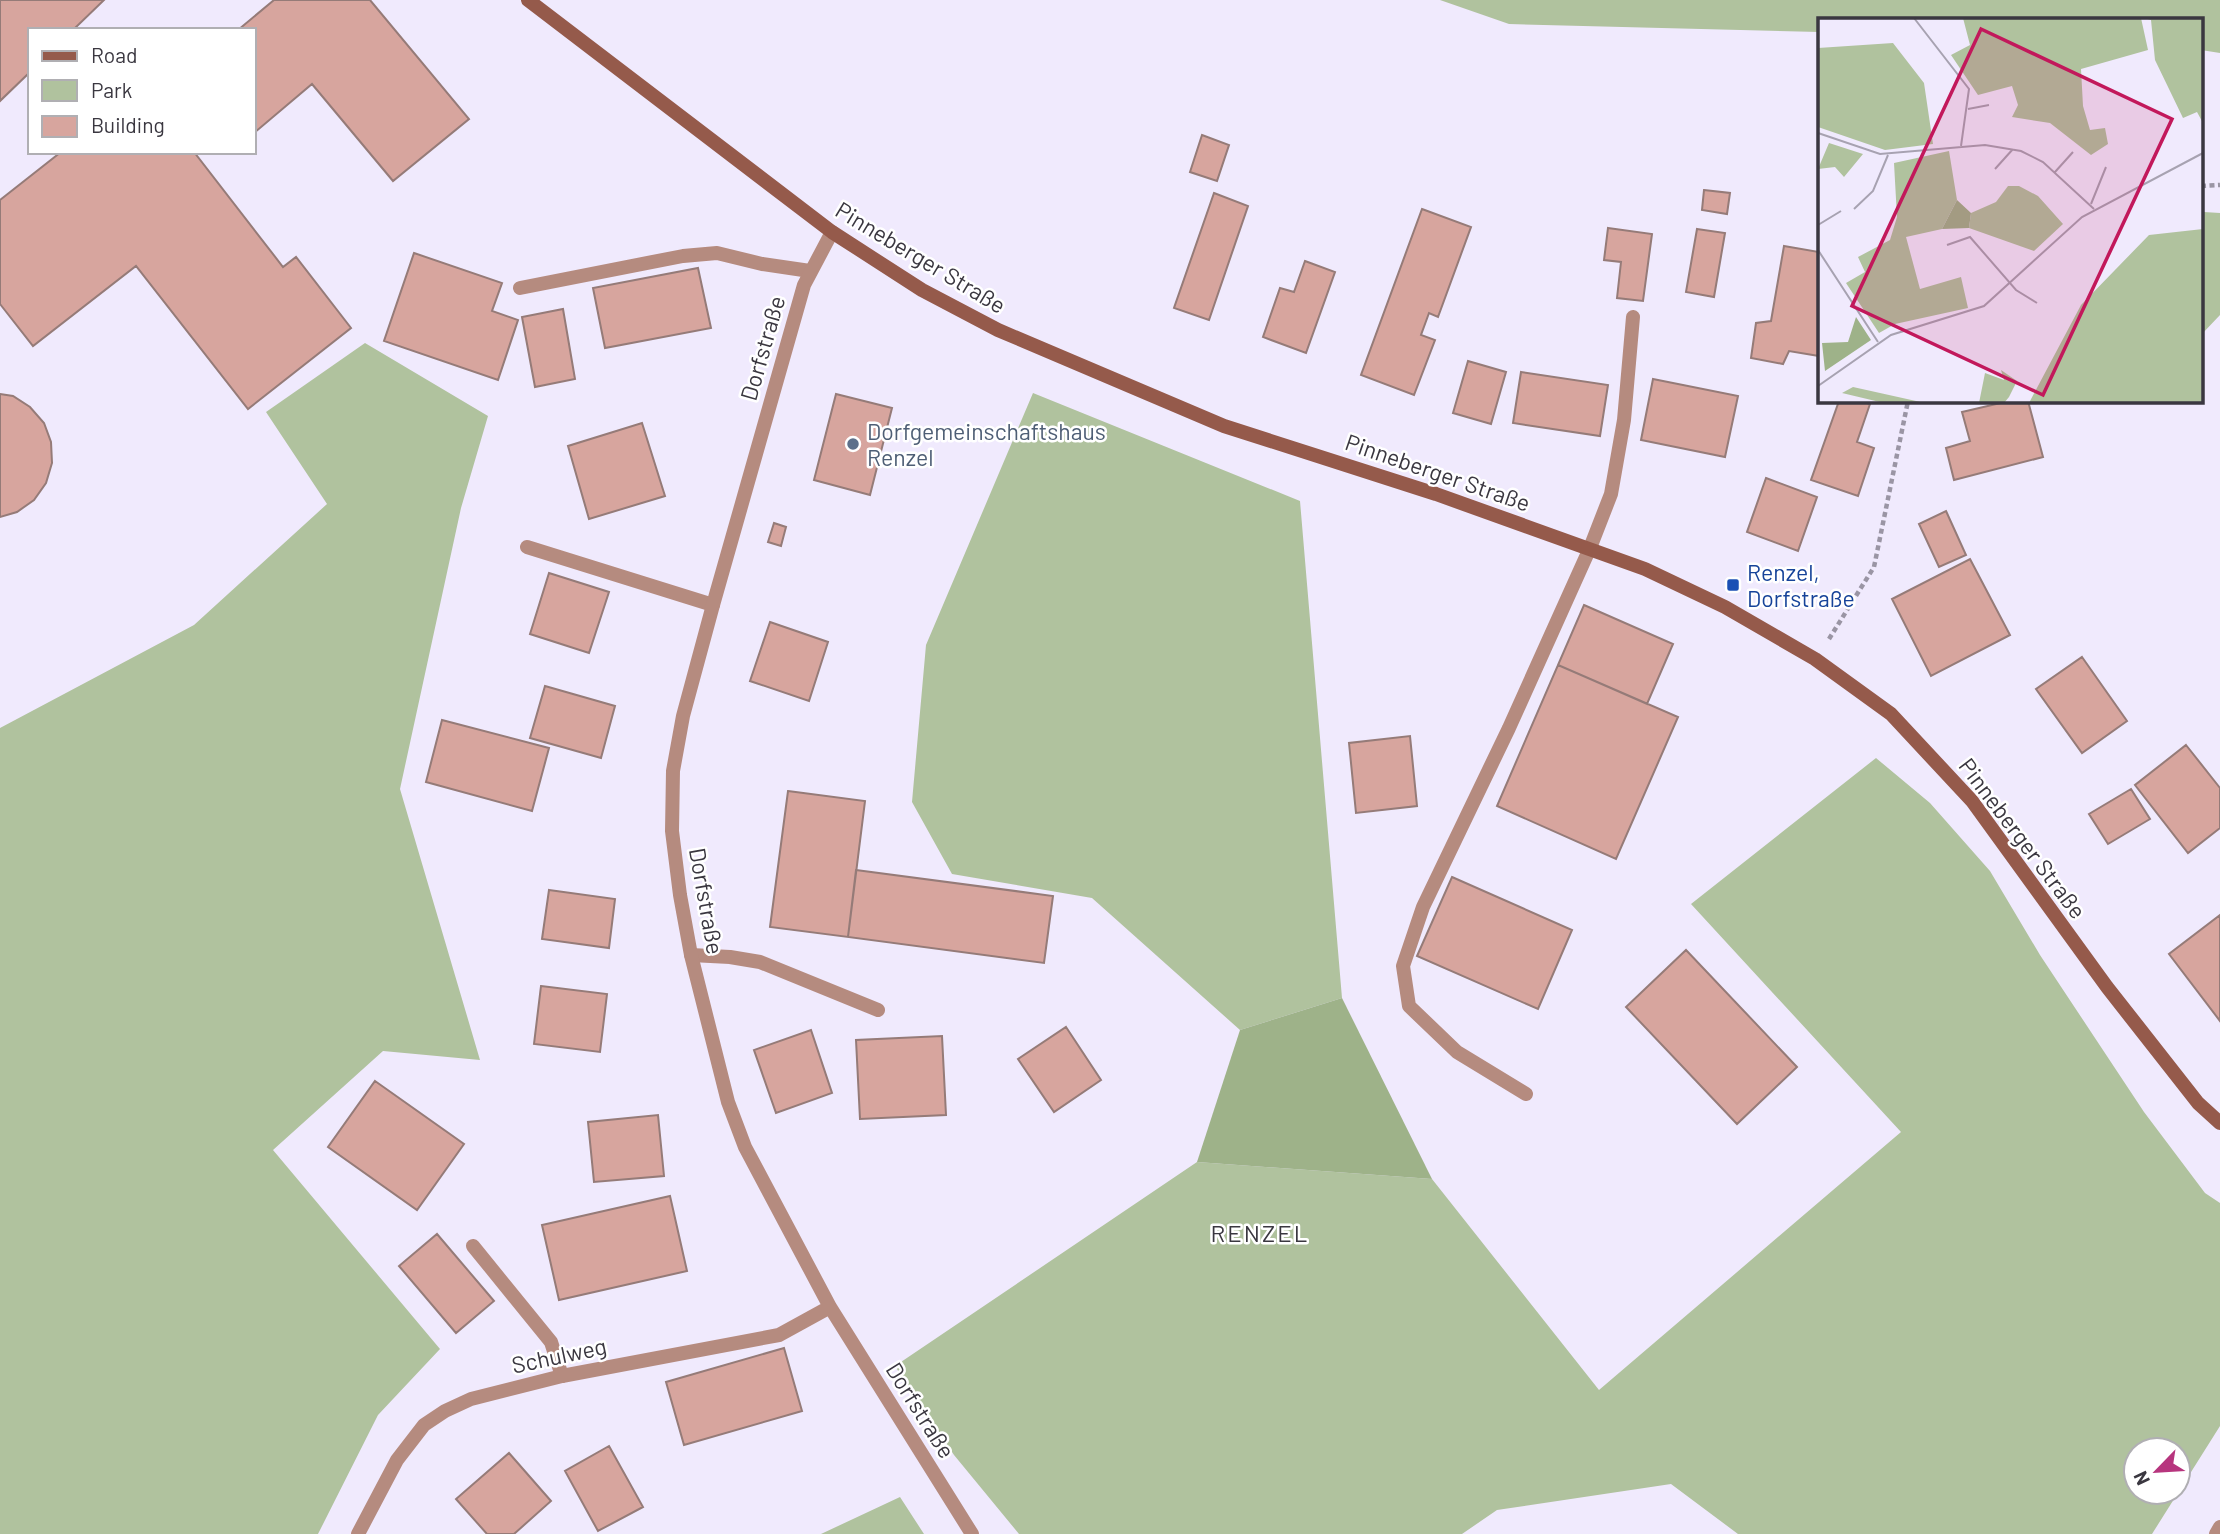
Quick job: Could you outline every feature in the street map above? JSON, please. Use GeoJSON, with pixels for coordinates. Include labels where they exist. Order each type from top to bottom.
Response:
{"type":"FeatureCollection","features":[{"type":"Feature","properties":{"kind":"main road","name":"Pinneberger Straße"},"geometry":{"type":"LineString","coordinates":[[528,0],[832,232],[922,290],[998,330],[1224,426],[1436,494],[1645,569],[1725,607],[1815,659],[1891,715],[1972,801],[2107,987],[2198,1103],[2220,1122]]}},
{"type":"Feature","properties":{"kind":"street","name":"Dorfstraße"},"geometry":{"type":"LineString","coordinates":[[832,232],[804,285],[713,605],[684,716],[673,771],[672,831],[691,954],[728,1102],[741,1136],[769,1195],[830,1307],[972,1534]]}},
{"type":"Feature","properties":{"kind":"street"},"geometry":{"type":"LineString","coordinates":[[520,288],[683,256],[717,253],[762,264],[810,271]]}},
{"type":"Feature","properties":{"kind":"street"},"geometry":{"type":"LineString","coordinates":[[1526,1094],[1457,1052],[1409,1006],[1404,966],[1423,907],[1509,728],[1590,548],[1611,494],[1624,420],[1633,317]]}},
{"type":"Feature","properties":{"kind":"street"},"geometry":{"type":"LineString","coordinates":[[527,547],[713,605]]}},
{"type":"Feature","properties":{"kind":"street"},"geometry":{"type":"LineString","coordinates":[[691,954],[760,962],[878,1010]]}},
{"type":"Feature","properties":{"kind":"street"},"geometry":{"type":"LineString","coordinates":[[473,1246],[551,1342],[562,1376]]}},
{"type":"Feature","properties":{"kind":"street","name":"Schulweg"},"geometry":{"type":"LineString","coordinates":[[358,1534],[397,1460],[424,1425],[445,1411],[471,1399],[562,1376],[779,1335],[830,1307]]}},
{"type":"Feature","properties":{"kind":"street"},"geometry":{"type":"LineString","coordinates":[[2216,1534],[2220,1527]]}},
{"type":"Feature","properties":{"kind":"path"},"geometry":{"type":"LineString","coordinates":[[2202,186],[2220,185]]}},
{"type":"Feature","properties":{"kind":"path"},"geometry":{"type":"LineString","coordinates":[[1815,659],[1874,567],[1908,402]]}},
{"type":"Feature","properties":{"kind":"green space"},"geometry":{"type":"Polygon","coordinates":[[[1440,0],[2220,0],[2220,53],[2202,50],[2202,18],[1818,18],[1818,32],[1509,24],[1440,0]]]}},
{"type":"Feature","properties":{"kind":"green space"},"geometry":{"type":"Polygon","coordinates":[[[2204,212],[2220,213],[2220,315],[2202,334],[2204,212]]]}},
{"type":"Feature","properties":{"kind":"green space"},"geometry":{"type":"Polygon","coordinates":[[[365,343],[488,416],[461,508],[400,789],[480,1060],[383,1051],[273,1150],[440,1349],[378,1415],[318,1534],[0,1534],[0,728],[194,625],[327,504],[266,412],[365,343]]]}},
{"type":"Feature","properties":{"kind":"green space"},"geometry":{"type":"Polygon","coordinates":[[[1033,393],[1300,501],[1342,998],[1240,1030],[1092,898],[952,874],[912,802],[926,645],[1033,393]]]}},
{"type":"Feature","properties":{"kind":"green space"},"geometry":{"type":"Polygon","coordinates":[[[1876,758],[1930,803],[1990,871],[2040,955],[2144,1112],[2205,1193],[2220,1203],[2220,1426],[2192,1470],[2192,1436],[2122,1436],[2122,1506],[2170,1506],[2152,1534],[1738,1534],[1671,1484],[1497,1510],[1462,1534],[1019,1534],[954,1455],[895,1366],[1197,1162],[1432,1179],[1599,1390],[1901,1132],[1691,904],[1876,758]]]}},
{"type":"Feature","properties":{"kind":"green space"},"geometry":{"type":"Polygon","coordinates":[[[1342,998],[1432,1179],[1197,1162],[1240,1030],[1342,998]]]}},
{"type":"Feature","properties":{"kind":"green space"},"geometry":{"type":"Polygon","coordinates":[[[900,1497],[924,1534],[821,1534],[900,1497]]]}},
{"type":"Feature","properties":{"kind":"building"},"geometry":{"type":"Polygon","coordinates":[[[0,0],[104,0],[75,28],[28,28],[28,74],[0,101],[0,0]]]}},
{"type":"Feature","properties":{"kind":"building"},"geometry":{"type":"Polygon","coordinates":[[[274,0],[370,0],[469,119],[393,181],[312,84],[256,131],[256,28],[240,28],[274,0]]]}},
{"type":"Feature","properties":{"kind":"building"},"geometry":{"type":"Polygon","coordinates":[[[1202,135],[1229,145],[1217,181],[1190,172],[1202,135]]]}},
{"type":"Feature","properties":{"kind":"building"},"geometry":{"type":"Polygon","coordinates":[[[58,154],[196,154],[283,267],[296,257],[351,328],[248,409],[136,266],[33,346],[0,304],[0,200],[58,154]]]}},
{"type":"Feature","properties":{"kind":"building"},"geometry":{"type":"Polygon","coordinates":[[[1704,190],[1730,193],[1727,214],[1702,210],[1704,190]]]}},
{"type":"Feature","properties":{"kind":"building"},"geometry":{"type":"Polygon","coordinates":[[[1214,193],[1248,206],[1209,320],[1174,308],[1214,193]]]}},
{"type":"Feature","properties":{"kind":"building"},"geometry":{"type":"Polygon","coordinates":[[[1422,209],[1471,227],[1438,317],[1429,313],[1421,335],[1435,340],[1414,395],[1361,375],[1422,209]]]}},
{"type":"Feature","properties":{"kind":"building"},"geometry":{"type":"Polygon","coordinates":[[[1608,228],[1652,234],[1643,301],[1617,298],[1621,262],[1604,260],[1608,228]]]}},
{"type":"Feature","properties":{"kind":"building"},"geometry":{"type":"Polygon","coordinates":[[[1697,229],[1725,233],[1714,297],[1686,292],[1697,229]]]}},
{"type":"Feature","properties":{"kind":"building"},"geometry":{"type":"Polygon","coordinates":[[[1784,246],[1818,252],[1818,356],[1789,351],[1783,364],[1751,358],[1756,323],[1771,321],[1784,246]]]}},
{"type":"Feature","properties":{"kind":"building"},"geometry":{"type":"Polygon","coordinates":[[[414,253],[502,283],[492,311],[518,320],[498,380],[384,341],[414,253]]]}},
{"type":"Feature","properties":{"kind":"building"},"geometry":{"type":"Polygon","coordinates":[[[1305,261],[1335,272],[1306,353],[1263,337],[1280,288],[1294,292],[1305,261]]]}},
{"type":"Feature","properties":{"kind":"building"},"geometry":{"type":"Polygon","coordinates":[[[698,268],[711,328],[605,348],[593,288],[698,268]]]}},
{"type":"Feature","properties":{"kind":"building"},"geometry":{"type":"Polygon","coordinates":[[[563,309],[575,379],[535,387],[522,317],[563,309]]]}},
{"type":"Feature","properties":{"kind":"building"},"geometry":{"type":"Polygon","coordinates":[[[1468,361],[1506,372],[1491,424],[1453,413],[1468,361]]]}},
{"type":"Feature","properties":{"kind":"building"},"geometry":{"type":"Polygon","coordinates":[[[1521,372],[1608,385],[1600,436],[1513,423],[1521,372]]]}},
{"type":"Feature","properties":{"kind":"building"},"geometry":{"type":"Polygon","coordinates":[[[1653,379],[1738,396],[1725,457],[1641,440],[1653,379]]]}},
{"type":"Feature","properties":{"kind":"building"},"geometry":{"type":"Polygon","coordinates":[[[0,394],[13,396],[30,407],[44,423],[51,442],[52,463],[46,483],[34,500],[17,512],[0,517],[0,394]]]}},
{"type":"Feature","properties":{"kind":"building","name":"Dorfgemeinschaftshaus Renzel"},"geometry":{"type":"Polygon","coordinates":[[[836,394],[892,408],[870,495],[814,480],[836,394]]]}},
{"type":"Feature","properties":{"kind":"building"},"geometry":{"type":"Polygon","coordinates":[[[1839,402],[1870,404],[1857,442],[1874,448],[1858,496],[1811,480],[1839,402]]]}},
{"type":"Feature","properties":{"kind":"building"},"geometry":{"type":"Polygon","coordinates":[[[2005,402],[2028,402],[2043,457],[1954,480],[1946,448],[1970,441],[1962,412],[2005,402]]]}},
{"type":"Feature","properties":{"kind":"building"},"geometry":{"type":"Polygon","coordinates":[[[642,423],[665,496],[589,519],[568,446],[642,423]]]}},
{"type":"Feature","properties":{"kind":"building"},"geometry":{"type":"Polygon","coordinates":[[[1766,478],[1817,497],[1798,551],[1747,532],[1766,478]]]}},
{"type":"Feature","properties":{"kind":"building"},"geometry":{"type":"Polygon","coordinates":[[[1946,511],[1966,555],[1939,567],[1919,524],[1946,511]]]}},
{"type":"Feature","properties":{"kind":"building"},"geometry":{"type":"Polygon","coordinates":[[[774,523],[786,527],[781,546],[768,542],[774,523]]]}},
{"type":"Feature","properties":{"kind":"building"},"geometry":{"type":"Polygon","coordinates":[[[1970,559],[2010,635],[1931,676],[1892,599],[1970,559]]]}},
{"type":"Feature","properties":{"kind":"building"},"geometry":{"type":"Polygon","coordinates":[[[549,573],[609,592],[589,653],[530,634],[549,573]]]}},
{"type":"Feature","properties":{"kind":"building"},"geometry":{"type":"Polygon","coordinates":[[[1584,605],[1673,644],[1647,704],[1558,665],[1584,605]]]}},
{"type":"Feature","properties":{"kind":"building"},"geometry":{"type":"Polygon","coordinates":[[[770,622],[828,642],[809,701],[750,681],[770,622]]]}},
{"type":"Feature","properties":{"kind":"building"},"geometry":{"type":"Polygon","coordinates":[[[2082,657],[2127,721],[2082,753],[2036,689],[2082,657]]]}},
{"type":"Feature","properties":{"kind":"building"},"geometry":{"type":"Polygon","coordinates":[[[1558,665],[1678,717],[1616,859],[1497,806],[1558,665]]]}},
{"type":"Feature","properties":{"kind":"building"},"geometry":{"type":"Polygon","coordinates":[[[545,686],[615,706],[601,758],[530,738],[545,686]]]}},
{"type":"Feature","properties":{"kind":"building"},"geometry":{"type":"Polygon","coordinates":[[[442,720],[549,748],[532,811],[426,782],[442,720]]]}},
{"type":"Feature","properties":{"kind":"building"},"geometry":{"type":"Polygon","coordinates":[[[1410,736],[1417,806],[1356,813],[1349,743],[1410,736]]]}},
{"type":"Feature","properties":{"kind":"building"},"geometry":{"type":"Polygon","coordinates":[[[2186,745],[2220,788],[2220,828],[2188,853],[2135,785],[2186,745]]]}},
{"type":"Feature","properties":{"kind":"building"},"geometry":{"type":"Polygon","coordinates":[[[2131,789],[2150,819],[2108,844],[2089,814],[2131,789]]]}},
{"type":"Feature","properties":{"kind":"building"},"geometry":{"type":"Polygon","coordinates":[[[788,791],[865,801],[848,937],[770,927],[788,791]]]}},
{"type":"Feature","properties":{"kind":"building"},"geometry":{"type":"Polygon","coordinates":[[[856,870],[1053,896],[1044,963],[848,937],[856,870]]]}},
{"type":"Feature","properties":{"kind":"building"},"geometry":{"type":"Polygon","coordinates":[[[1452,877],[1572,930],[1538,1009],[1417,956],[1452,877]]]}},
{"type":"Feature","properties":{"kind":"building"},"geometry":{"type":"Polygon","coordinates":[[[549,890],[615,899],[609,948],[542,939],[549,890]]]}},
{"type":"Feature","properties":{"kind":"building"},"geometry":{"type":"Polygon","coordinates":[[[2220,915],[2220,1021],[2169,954],[2220,915]]]}},
{"type":"Feature","properties":{"kind":"building"},"geometry":{"type":"Polygon","coordinates":[[[1686,950],[1797,1067],[1737,1124],[1626,1007],[1686,950]]]}},
{"type":"Feature","properties":{"kind":"building"},"geometry":{"type":"Polygon","coordinates":[[[541,986],[607,994],[600,1052],[534,1044],[541,986]]]}},
{"type":"Feature","properties":{"kind":"building"},"geometry":{"type":"Polygon","coordinates":[[[1066,1027],[1101,1080],[1054,1112],[1018,1059],[1066,1027]]]}},
{"type":"Feature","properties":{"kind":"building"},"geometry":{"type":"Polygon","coordinates":[[[811,1030],[832,1093],[776,1113],[754,1050],[811,1030]]]}},
{"type":"Feature","properties":{"kind":"building"},"geometry":{"type":"Polygon","coordinates":[[[942,1036],[946,1115],[860,1119],[856,1040],[942,1036]]]}},
{"type":"Feature","properties":{"kind":"building"},"geometry":{"type":"Polygon","coordinates":[[[375,1081],[464,1144],[417,1210],[328,1147],[375,1081]]]}},
{"type":"Feature","properties":{"kind":"building"},"geometry":{"type":"Polygon","coordinates":[[[658,1115],[664,1176],[594,1182],[588,1122],[658,1115]]]}},
{"type":"Feature","properties":{"kind":"building"},"geometry":{"type":"Polygon","coordinates":[[[670,1196],[687,1271],[559,1300],[542,1225],[670,1196]]]}},
{"type":"Feature","properties":{"kind":"building"},"geometry":{"type":"Polygon","coordinates":[[[437,1234],[494,1301],[456,1333],[399,1266],[437,1234]]]}},
{"type":"Feature","properties":{"kind":"building"},"geometry":{"type":"Polygon","coordinates":[[[784,1348],[802,1411],[684,1445],[666,1382],[784,1348]]]}},
{"type":"Feature","properties":{"kind":"building"},"geometry":{"type":"Polygon","coordinates":[[[609,1446],[643,1507],[598,1531],[565,1471],[609,1446]]]}},
{"type":"Feature","properties":{"kind":"building"},"geometry":{"type":"Polygon","coordinates":[[[509,1453],[551,1501],[514,1534],[487,1534],[456,1499],[509,1453]]]}},
{"type":"Feature","properties":{"kind":"place","name":"Dorfgemeinschaftshaus Renzel"},"geometry":{"type":"Point","coordinates":[853,444]}},
{"type":"Feature","properties":{"kind":"place","name":"Renzel, Dorfstraße"},"geometry":{"type":"Point","coordinates":[1733,585]}},
{"type":"Feature","properties":{"kind":"district","name":"RENZEL"},"geometry":{"type":"Point","coordinates":[1260,1232]}}]}
